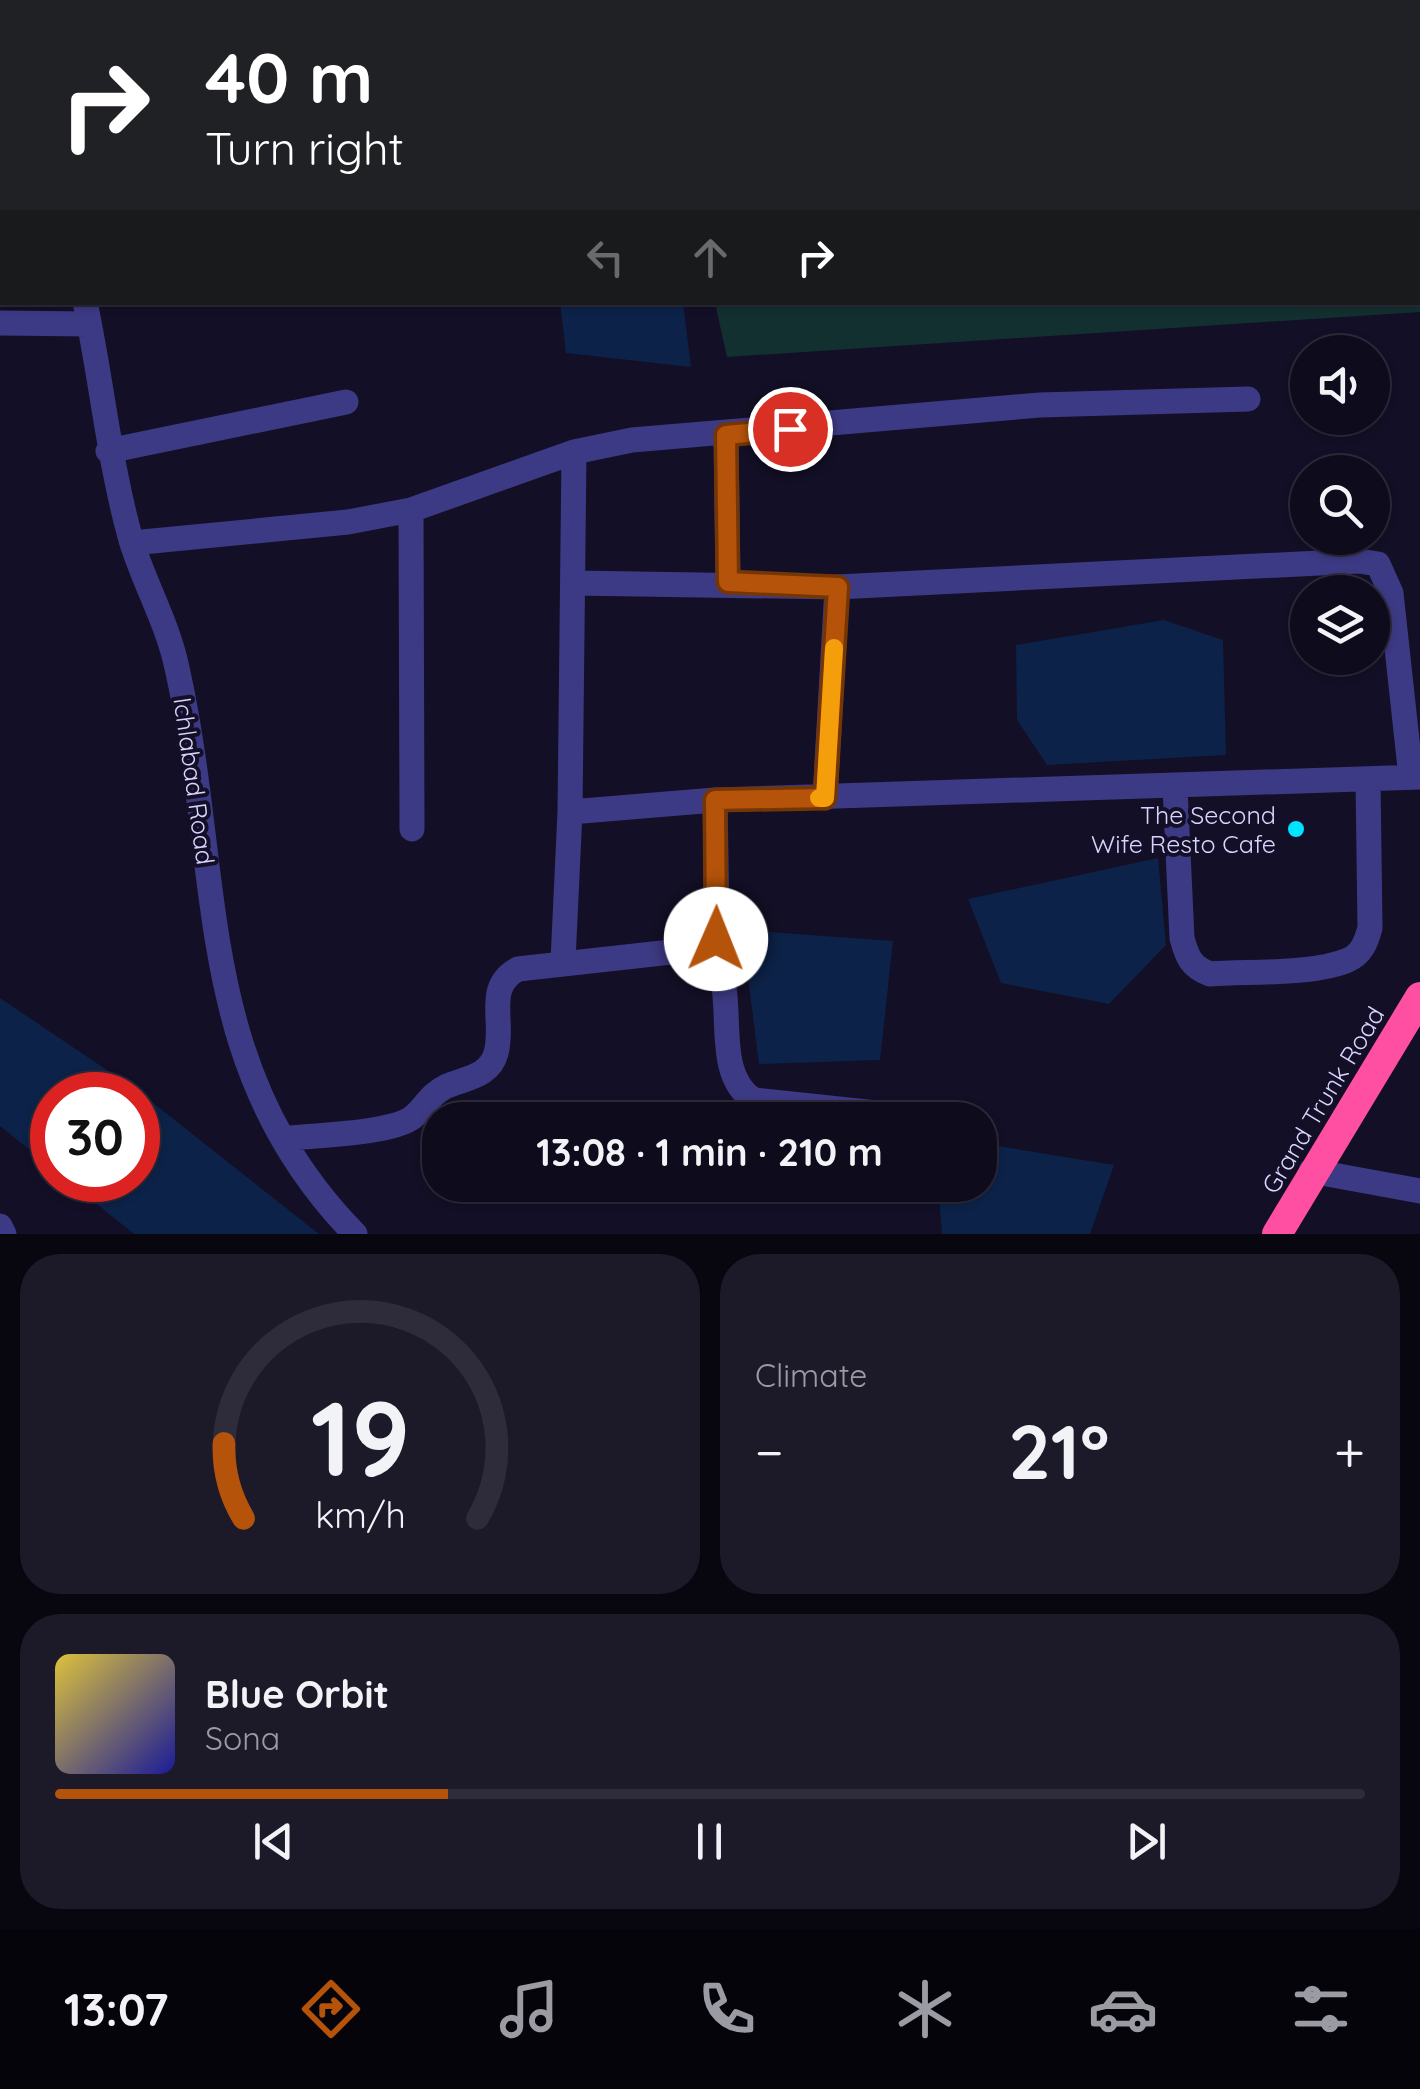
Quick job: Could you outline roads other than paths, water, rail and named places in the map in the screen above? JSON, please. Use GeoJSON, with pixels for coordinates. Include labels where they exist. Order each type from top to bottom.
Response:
{"type":"FeatureCollection","features":[{"type":"Feature","properties":{"kind":"highway","name":"Grand Trunk Road"},"geometry":{"type":"LineString","coordinates":[[1277,1234],[1311,1170],[1420,997]]}},
{"type":"Feature","properties":{"kind":"street"},"geometry":{"type":"LineString","coordinates":[[0,323],[87,313]]}},
{"type":"Feature","properties":{"kind":"street","name":"Ichlabad Road"},"geometry":{"type":"LineString","coordinates":[[87,313],[108,452],[132,543],[177,665],[197,782],[221,980],[254,1086],[321,1199],[355,1234]]}},
{"type":"Feature","properties":{"kind":"street"},"geometry":{"type":"LineString","coordinates":[[132,543],[348,522],[411,510],[574,452],[632,440],[726,435],[1040,405],[1248,399]]}},
{"type":"Feature","properties":{"kind":"street"},"geometry":{"type":"LineString","coordinates":[[108,452],[346,402]]}},
{"type":"Feature","properties":{"kind":"street"},"geometry":{"type":"LineString","coordinates":[[726,435],[728,582]]}},
{"type":"Feature","properties":{"kind":"street"},"geometry":{"type":"LineString","coordinates":[[563,961],[570,812],[574,452]]}},
{"type":"Feature","properties":{"kind":"street"},"geometry":{"type":"LineString","coordinates":[[411,510],[412,829]]}},
{"type":"Feature","properties":{"kind":"street"},"geometry":{"type":"LineString","coordinates":[[570,812],[715,800],[1416,777],[1391,593],[1378,564],[838,587],[574,582]]}},
{"type":"Feature","properties":{"kind":"street"},"geometry":{"type":"LineString","coordinates":[[825,798],[838,587]]}},
{"type":"Feature","properties":{"kind":"street"},"geometry":{"type":"LineString","coordinates":[[1176,787],[1182,938],[1187,957],[1196,969],[1210,974],[1324,966],[1350,959],[1364,946],[1370,928],[1368,780]]}},
{"type":"Feature","properties":{"kind":"street"},"geometry":{"type":"LineString","coordinates":[[283,1139],[395,1125],[413,1116],[435,1092],[481,1074],[497,1051],[497,994],[504,976],[518,968],[707,948],[716,939],[715,800]]}},
{"type":"Feature","properties":{"kind":"street"},"geometry":{"type":"LineString","coordinates":[[707,948],[721,972],[732,1074],[740,1092],[754,1100],[773,1102]]}},
{"type":"Feature","properties":{"kind":"street"},"geometry":{"type":"LineString","coordinates":[[1311,1170],[1420,1191]]}},
{"type":"Feature","properties":{"kind":"street"},"geometry":{"type":"LineString","coordinates":[[0,1226],[4,1234]]}},
{"type":"Feature","properties":{"kind":"water"},"geometry":{"type":"Polygon","coordinates":[[[560,305],[683,305],[691,367],[566,353],[560,305]]]}},
{"type":"Feature","properties":{"kind":"water"},"geometry":{"type":"Polygon","coordinates":[[[1164,620],[1223,640],[1226,755],[1047,765],[1017,720],[1016,645],[1164,620]]]}},
{"type":"Feature","properties":{"kind":"water"},"geometry":{"type":"Polygon","coordinates":[[[1158,858],[1166,945],[1109,1004],[1001,983],[968,899],[1158,858]]]}},
{"type":"Feature","properties":{"kind":"water"},"geometry":{"type":"Polygon","coordinates":[[[742,930],[893,941],[880,1060],[759,1064],[742,930]]]}},
{"type":"Feature","properties":{"kind":"water"},"geometry":{"type":"Polygon","coordinates":[[[0,998],[110,1072],[30,1072],[30,1150],[0,1126],[0,998]]]}},
{"type":"Feature","properties":{"kind":"water"},"geometry":{"type":"Polygon","coordinates":[[[160,1108],[319,1234],[134,1234],[94,1202],[160,1202],[160,1108]]]}},
{"type":"Feature","properties":{"kind":"water"},"geometry":{"type":"Polygon","coordinates":[[[997,1146],[1114,1165],[1090,1234],[942,1234],[939,1202],[997,1202],[997,1146]]]}},
{"type":"Feature","properties":{"kind":"place","name":"The Second Wife Resto Cafe"},"geometry":{"type":"Point","coordinates":[1296,829]}}]}
